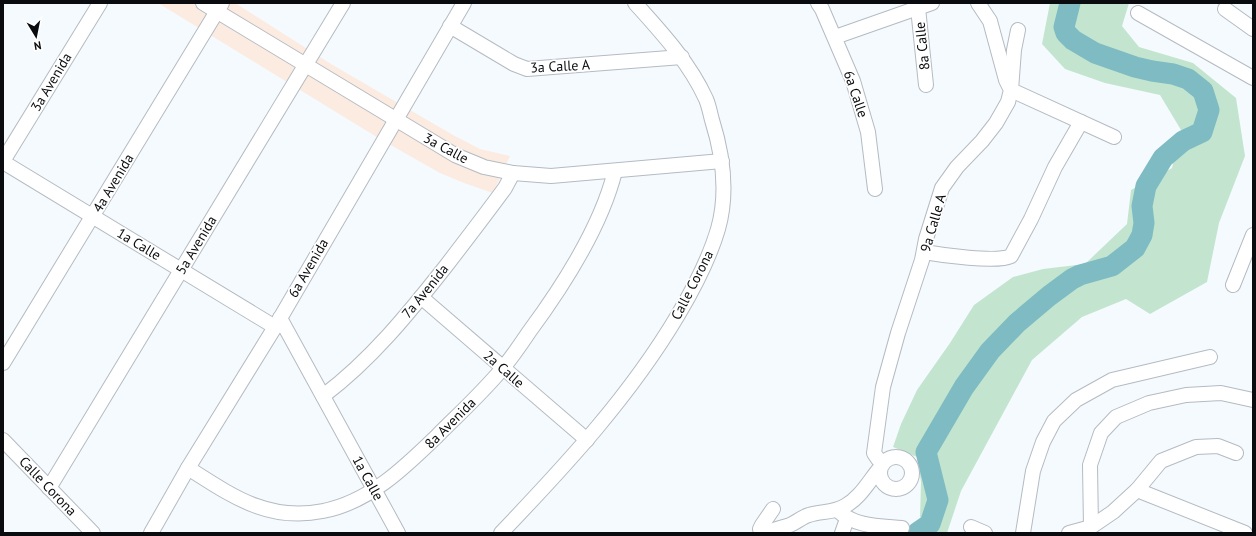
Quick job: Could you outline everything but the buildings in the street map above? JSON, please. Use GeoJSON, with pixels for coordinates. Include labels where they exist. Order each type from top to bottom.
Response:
{"type":"FeatureCollection","features":[{"type":"Feature","properties":{"kind":"street","name":"3a Avenida"},"geometry":{"type":"LineString","coordinates":[[3,162],[100,3]]}},
{"type":"Feature","properties":{"kind":"street","name":"3a Calle"},"geometry":{"type":"LineString","coordinates":[[203,3],[220,7],[305,64],[395,119],[455,155],[484,167],[513,173],[551,176],[722,161]]}},
{"type":"Feature","properties":{"kind":"street","name":"5a Avenida"},"geometry":{"type":"LineString","coordinates":[[49,488],[343,3]]}},
{"type":"Feature","properties":{"kind":"street","name":"6a Avenida"},"geometry":{"type":"LineString","coordinates":[[151,533],[464,3]]}},
{"type":"Feature","properties":{"kind":"street","name":"Calle Corona"},"geometry":{"type":"LineString","coordinates":[[501,533],[550,482],[587,440],[652,356],[697,282],[718,229],[722,207],[722,161],[707,101],[682,57],[661,31],[635,3]]}},
{"type":"Feature","properties":{"kind":"street","name":"6a Calle"},"geometry":{"type":"LineString","coordinates":[[818,3],[835,37],[853,81],[868,132],[875,189]]}},
{"type":"Feature","properties":{"kind":"street"},"geometry":{"type":"LineString","coordinates":[[835,37],[932,3]]}},
{"type":"Feature","properties":{"kind":"street"},"geometry":{"type":"LineString","coordinates":[[978,3],[990,21],[1006,80],[1011,90],[1114,137]]}},
{"type":"Feature","properties":{"kind":"street","name":"4a Avenida"},"geometry":{"type":"LineString","coordinates":[[3,363],[220,7]]}},
{"type":"Feature","properties":{"kind":"street","name":"8a Calle"},"geometry":{"type":"LineString","coordinates":[[918,8],[926,85]]}},
{"type":"Feature","properties":{"kind":"street"},"geometry":{"type":"LineString","coordinates":[[1225,9],[1253,29]]}},
{"type":"Feature","properties":{"kind":"street"},"geometry":{"type":"LineString","coordinates":[[1138,13],[1253,78]]}},
{"type":"Feature","properties":{"kind":"street","name":"3a Calle A"},"geometry":{"type":"LineString","coordinates":[[450,26],[514,64],[527,69],[682,57]]}},
{"type":"Feature","properties":{"kind":"street","name":"9a Calle A"},"geometry":{"type":"LineString","coordinates":[[842,515],[847,506],[858,496],[882,466],[874,453],[883,387],[898,333],[922,260],[926,239],[942,188],[957,167],[982,142],[996,123],[1008,102],[1011,90],[1014,50],[1018,30]]}},
{"type":"Feature","properties":{"kind":"street"},"geometry":{"type":"LineString","coordinates":[[924,252],[964,258],[1002,258],[1011,256],[1031,219],[1052,173],[1081,122]]}},
{"type":"Feature","properties":{"kind":"street","name":"1a Calle"},"geometry":{"type":"LineString","coordinates":[[3,162],[181,269],[277,322],[323,396],[398,533]]}},
{"type":"Feature","properties":{"kind":"street","name":"8a Avenida"},"geometry":{"type":"LineString","coordinates":[[188,468],[230,495],[253,506],[275,512],[299,514],[323,511],[349,504],[375,490],[419,454],[503,369],[567,276],[597,220],[616,171]]}},
{"type":"Feature","properties":{"kind":"street","name":"7a Avenida"},"geometry":{"type":"LineString","coordinates":[[323,396],[338,385],[378,348],[421,297],[502,193],[513,173]]}},
{"type":"Feature","properties":{"kind":"street"},"geometry":{"type":"LineString","coordinates":[[1233,285],[1253,235]]}},
{"type":"Feature","properties":{"kind":"street","name":"2a Calle"},"geometry":{"type":"LineString","coordinates":[[421,297],[587,440]]}},
{"type":"Feature","properties":{"kind":"street"},"geometry":{"type":"LineString","coordinates":[[1023,533],[1033,471],[1043,442],[1054,421],[1070,405],[1076,400],[1112,380],[1210,357]]}},
{"type":"Feature","properties":{"kind":"street"},"geometry":{"type":"LineString","coordinates":[[1091,527],[1090,465],[1102,433],[1116,417],[1149,403],[1186,395],[1221,393],[1253,400]]}},
{"type":"Feature","properties":{"kind":"street","name":"Calle Corona"},"geometry":{"type":"LineString","coordinates":[[3,440],[93,533]]}},
{"type":"Feature","properties":{"kind":"street"},"geometry":{"type":"LineString","coordinates":[[1069,533],[1091,527],[1113,512],[1137,490],[1161,461],[1196,448],[1218,446],[1236,453]]}},
{"type":"Feature","properties":{"kind":"street"},"geometry":{"type":"LineString","coordinates":[[1137,490],[1244,533]]}},
{"type":"Feature","properties":{"kind":"street"},"geometry":{"type":"LineString","coordinates":[[762,533],[760,529],[774,509]]}},
{"type":"Feature","properties":{"kind":"street"},"geometry":{"type":"LineString","coordinates":[[767,533],[776,528],[795,529],[799,519],[809,515],[842,515],[862,525],[902,528]]}},
{"type":"Feature","properties":{"kind":"street"},"geometry":{"type":"LineString","coordinates":[[842,515],[842,533]]}},
{"type":"Feature","properties":{"kind":"street"},"geometry":{"type":"LineString","coordinates":[[971,527],[985,533]]}},
{"type":"Feature","properties":{"kind":"shaded area"},"geometry":{"type":"Polygon","coordinates":[[[158,3],[235,3],[331,64],[453,135],[480,149],[510,156],[493,193],[440,173],[380,139],[158,3]]]}},
{"type":"Feature","properties":{"kind":"green space"},"geometry":{"type":"Polygon","coordinates":[[[1050,3],[1129,3],[1122,26],[1139,47],[1193,63],[1236,98],[1245,156],[1219,223],[1207,282],[1150,314],[1126,299],[1082,317],[1032,360],[961,491],[947,533],[918,533],[921,482],[917,457],[893,447],[901,424],[917,390],[950,343],[974,305],[1013,277],[1043,269],[1085,264],[1127,224],[1131,190],[1172,168],[1181,130],[1160,95],[1105,83],[1065,69],[1042,44],[1050,3]]]}},
{"type":"Feature","properties":{"kind":"waterway"},"geometry":{"type":"LineString","coordinates":[[917,533],[930,524],[938,500],[926,452],[964,387],[990,351],[1017,323],[1049,296],[1080,275],[1112,266],[1135,248],[1142,235],[1144,223],[1142,206],[1146,186],[1163,158],[1183,141],[1202,132],[1209,110],[1203,91],[1188,79],[1173,74],[1135,67],[1095,53],[1073,40],[1066,33],[1064,27],[1070,3]]}}]}
